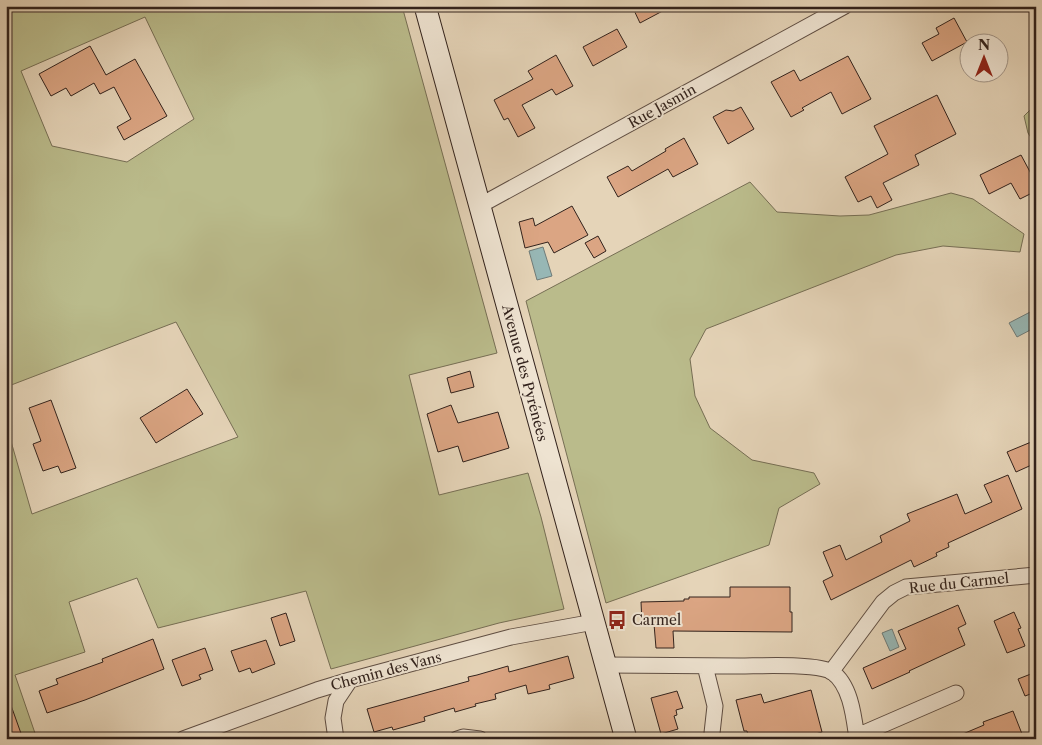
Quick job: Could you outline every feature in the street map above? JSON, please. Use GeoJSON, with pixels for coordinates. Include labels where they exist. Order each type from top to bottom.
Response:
{"type":"FeatureCollection","features":[{"type":"Feature","properties":{"kind":"main road","name":"Avenue des Pyrénées"},"geometry":{"type":"LineString","coordinates":[[425,6],[626,739]]}},
{"type":"Feature","properties":{"kind":"street","name":"Rue Jasmin"},"geometry":{"type":"LineString","coordinates":[[479,206],[845,6]]}},
{"type":"Feature","properties":{"kind":"street","name":"Rue du Carmel"},"geometry":{"type":"LineString","coordinates":[[831,672],[883,602],[894,593],[906,587],[1036,575]]}},
{"type":"Feature","properties":{"kind":"street"},"geometry":{"type":"LineString","coordinates":[[1013,576],[1036,588]]}},
{"type":"Feature","properties":{"kind":"street","name":"Chemin des Vans"},"geometry":{"type":"LineString","coordinates":[[183,739],[317,690],[350,680],[511,637],[594,622]]}},
{"type":"Feature","properties":{"kind":"street"},"geometry":{"type":"LineString","coordinates":[[606,665],[785,666],[818,668],[831,672],[842,682],[848,697],[857,738],[956,693]]}},
{"type":"Feature","properties":{"kind":"street"},"geometry":{"type":"LineString","coordinates":[[705,666],[715,706],[712,733]]}},
{"type":"Feature","properties":{"kind":"street"},"geometry":{"type":"LineString","coordinates":[[336,739],[333,718],[336,701],[350,680]]}},
{"type":"Feature","properties":{"kind":"street"},"geometry":{"type":"LineString","coordinates":[[457,739],[463,737],[480,739]]}},
{"type":"Feature","properties":{"kind":"green space"},"geometry":{"type":"Polygon","coordinates":[[[6,6],[402,6],[497,353],[409,375],[439,495],[528,473],[564,609],[499,623],[331,669],[306,591],[158,628],[137,578],[69,602],[85,652],[15,675],[37,739],[6,739],[6,424],[32,514],[238,437],[176,322],[6,387],[6,6]],[[145,17],[21,71],[52,146],[127,162],[194,119],[145,17]]]}},
{"type":"Feature","properties":{"kind":"green space"},"geometry":{"type":"Polygon","coordinates":[[[1036,104],[1036,145],[1028,133],[1024,116],[1036,104]]]}},
{"type":"Feature","properties":{"kind":"green space"},"geometry":{"type":"Polygon","coordinates":[[[750,182],[777,212],[840,216],[869,215],[951,193],[973,199],[1024,234],[1020,252],[943,246],[896,255],[706,329],[690,359],[695,396],[710,428],[752,460],[814,473],[820,484],[779,508],[769,545],[606,603],[526,301],[750,182]]]}},
{"type":"Feature","properties":{"kind":"water"},"geometry":{"type":"Polygon","coordinates":[[[543,247],[552,276],[537,280],[529,251],[543,247]]]}},
{"type":"Feature","properties":{"kind":"water"},"geometry":{"type":"Polygon","coordinates":[[[1036,309],[1036,327],[1017,337],[1009,323],[1036,309]]]}},
{"type":"Feature","properties":{"kind":"water"},"geometry":{"type":"Polygon","coordinates":[[[892,629],[899,647],[890,651],[882,633],[892,629]]]}},
{"type":"Feature","properties":{"kind":"building"},"geometry":{"type":"Polygon","coordinates":[[[632,6],[672,6],[640,23],[632,6]]]}},
{"type":"Feature","properties":{"kind":"building"},"geometry":{"type":"Polygon","coordinates":[[[954,18],[962,32],[960,32],[960,46],[932,61],[922,43],[939,34],[936,28],[954,18]]]}},
{"type":"Feature","properties":{"kind":"building"},"geometry":{"type":"Polygon","coordinates":[[[617,29],[627,47],[593,66],[583,47],[617,29]]]}},
{"type":"Feature","properties":{"kind":"building"},"geometry":{"type":"Polygon","coordinates":[[[90,46],[106,75],[135,59],[167,116],[124,140],[117,127],[131,119],[114,87],[100,94],[94,83],[71,96],[66,88],[51,96],[39,74],[90,46]]]}},
{"type":"Feature","properties":{"kind":"building"},"geometry":{"type":"Polygon","coordinates":[[[556,55],[573,86],[556,95],[552,89],[522,105],[535,128],[518,137],[508,118],[504,120],[494,100],[533,79],[528,71],[556,55]]]}},
{"type":"Feature","properties":{"kind":"building"},"geometry":{"type":"Polygon","coordinates":[[[848,56],[871,99],[842,114],[831,92],[802,108],[804,110],[791,117],[771,82],[794,70],[800,81],[848,56]]]}},
{"type":"Feature","properties":{"kind":"building"},"geometry":{"type":"Polygon","coordinates":[[[937,95],[956,134],[915,155],[919,165],[883,183],[892,200],[877,208],[871,196],[858,202],[845,177],[888,154],[874,126],[937,95]]]}},
{"type":"Feature","properties":{"kind":"building"},"geometry":{"type":"Polygon","coordinates":[[[741,107],[754,129],[728,144],[713,117],[726,110],[733,111],[741,107]]]}},
{"type":"Feature","properties":{"kind":"building"},"geometry":{"type":"Polygon","coordinates":[[[684,138],[698,164],[673,177],[668,169],[618,197],[607,177],[628,166],[632,171],[684,138]]]}},
{"type":"Feature","properties":{"kind":"building"},"geometry":{"type":"Polygon","coordinates":[[[1021,155],[1036,183],[1036,191],[1020,199],[1011,183],[989,194],[980,175],[1021,155]]]}},
{"type":"Feature","properties":{"kind":"building"},"geometry":{"type":"Polygon","coordinates":[[[572,206],[588,235],[554,253],[548,242],[525,248],[519,222],[533,218],[535,226],[572,206]]]}},
{"type":"Feature","properties":{"kind":"building"},"geometry":{"type":"Polygon","coordinates":[[[598,236],[606,251],[594,258],[585,243],[598,236]]]}},
{"type":"Feature","properties":{"kind":"building"},"geometry":{"type":"Polygon","coordinates":[[[470,371],[474,387],[451,393],[447,378],[470,371]]]}},
{"type":"Feature","properties":{"kind":"building"},"geometry":{"type":"Polygon","coordinates":[[[187,389],[203,414],[156,443],[140,418],[187,389]]]}},
{"type":"Feature","properties":{"kind":"building"},"geometry":{"type":"Polygon","coordinates":[[[51,400],[76,468],[61,473],[58,466],[43,471],[33,444],[41,441],[29,408],[51,400]]]}},
{"type":"Feature","properties":{"kind":"building"},"geometry":{"type":"Polygon","coordinates":[[[451,405],[458,423],[498,412],[509,448],[463,462],[458,446],[438,452],[427,414],[451,405]]]}},
{"type":"Feature","properties":{"kind":"building"},"geometry":{"type":"Polygon","coordinates":[[[1036,440],[1036,463],[1016,472],[1007,452],[1036,440]]]}},
{"type":"Feature","properties":{"kind":"building"},"geometry":{"type":"Polygon","coordinates":[[[1008,475],[1022,509],[948,543],[949,547],[936,553],[937,556],[914,567],[911,560],[831,600],[823,581],[833,576],[823,552],[840,545],[846,560],[882,542],[880,536],[910,521],[907,514],[957,494],[965,514],[992,502],[984,485],[1008,475]]]}},
{"type":"Feature","properties":{"kind":"building"},"geometry":{"type":"Polygon","coordinates":[[[730,587],[790,587],[792,632],[673,631],[674,648],[656,648],[654,624],[642,624],[641,602],[684,601],[684,599],[689,599],[689,597],[730,597],[730,587]]]}},
{"type":"Feature","properties":{"kind":"building"},"geometry":{"type":"Polygon","coordinates":[[[958,605],[966,624],[958,628],[965,645],[872,689],[863,668],[906,649],[898,631],[958,605]]]}},
{"type":"Feature","properties":{"kind":"building"},"geometry":{"type":"Polygon","coordinates":[[[1014,612],[1021,628],[1018,629],[1025,646],[1007,653],[994,621],[1014,612]]]}},
{"type":"Feature","properties":{"kind":"building"},"geometry":{"type":"Polygon","coordinates":[[[286,613],[295,641],[280,646],[271,618],[286,613]]]}},
{"type":"Feature","properties":{"kind":"building"},"geometry":{"type":"Polygon","coordinates":[[[153,639],[164,669],[47,713],[39,691],[58,684],[56,679],[103,662],[102,659],[153,639]]]}},
{"type":"Feature","properties":{"kind":"building"},"geometry":{"type":"Polygon","coordinates":[[[266,640],[275,664],[252,673],[250,668],[239,672],[231,651],[266,640]]]}},
{"type":"Feature","properties":{"kind":"building"},"geometry":{"type":"Polygon","coordinates":[[[205,648],[213,670],[199,675],[201,679],[182,686],[172,660],[205,648]]]}},
{"type":"Feature","properties":{"kind":"building"},"geometry":{"type":"Polygon","coordinates":[[[568,656],[574,678],[549,685],[550,689],[528,694],[526,685],[495,694],[496,699],[475,704],[476,706],[455,712],[454,708],[424,717],[425,721],[393,730],[392,727],[374,732],[367,709],[469,681],[468,677],[508,666],[509,672],[568,656]]]}},
{"type":"Feature","properties":{"kind":"building"},"geometry":{"type":"Polygon","coordinates":[[[1036,672],[1036,692],[1025,696],[1018,679],[1036,672]]]}},
{"type":"Feature","properties":{"kind":"building"},"geometry":{"type":"Polygon","coordinates":[[[811,690],[822,732],[799,739],[749,739],[747,731],[744,731],[736,700],[761,694],[764,703],[811,690]]]}},
{"type":"Feature","properties":{"kind":"building"},"geometry":{"type":"Polygon","coordinates":[[[677,691],[683,708],[676,710],[677,715],[674,716],[678,729],[661,734],[651,698],[677,691]]]}},
{"type":"Feature","properties":{"kind":"building"},"geometry":{"type":"Polygon","coordinates":[[[8,697],[23,739],[6,739],[6,698],[8,697]]]}},
{"type":"Feature","properties":{"kind":"building"},"geometry":{"type":"Polygon","coordinates":[[[1013,711],[1024,739],[951,739],[984,725],[983,722],[1013,711]]]}},
{"type":"Feature","properties":{"kind":"place","name":"Carmel"},"geometry":{"type":"Point","coordinates":[617,620]}}]}
